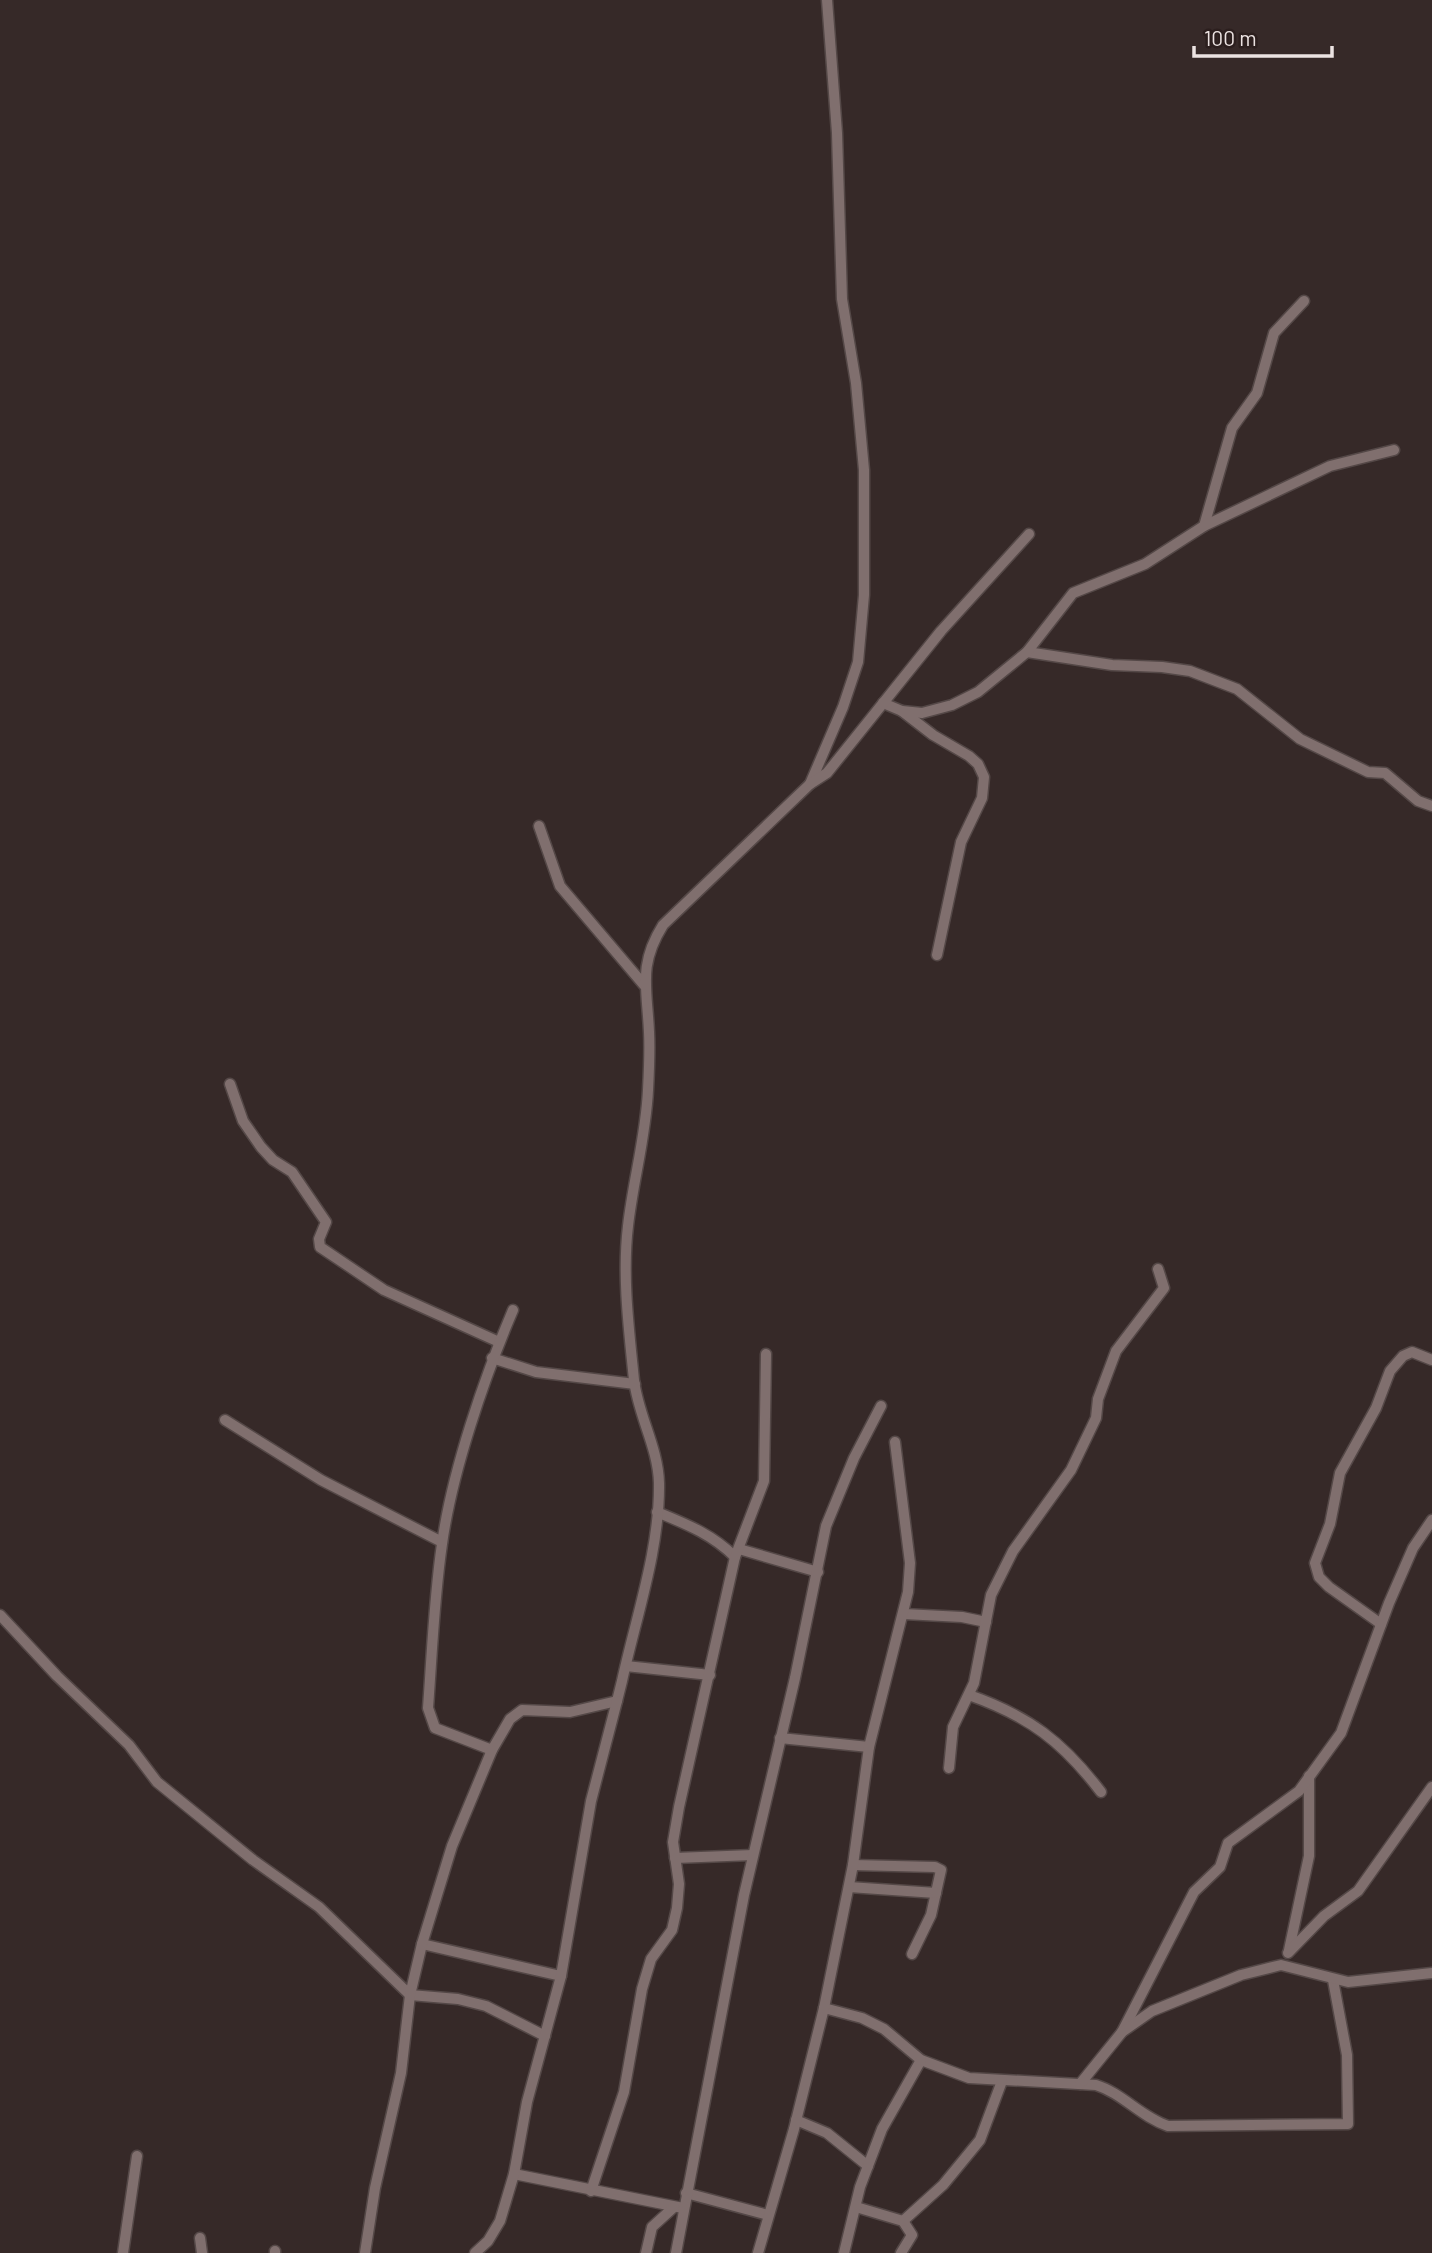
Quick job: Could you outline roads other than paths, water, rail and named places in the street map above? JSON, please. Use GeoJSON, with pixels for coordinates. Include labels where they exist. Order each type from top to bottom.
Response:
{"type":"FeatureCollection","features":[{"type":"Feature","properties":{"kind":"street"},"geometry":{"type":"LineString","coordinates":[[810,783],[843,708],[858,662],[864,595],[864,470],[856,383],[842,299],[837,132],[827,0]]}},
{"type":"Feature","properties":{"kind":"street"},"geometry":{"type":"LineString","coordinates":[[1204,526],[1232,428],[1257,393],[1274,333],[1304,300]]}},
{"type":"Feature","properties":{"kind":"street"},"geometry":{"type":"LineString","coordinates":[[883,703],[922,713],[953,705],[978,692],[1027,652],[1064,600],[1073,593],[1145,564],[1204,526],[1330,466],[1394,450]]}},
{"type":"Feature","properties":{"kind":"street"},"geometry":{"type":"LineString","coordinates":[[475,2253],[488,2241],[500,2221],[514,2174],[527,2102],[561,1976],[591,1801],[626,1666],[657,1512],[659,1481],[653,1445],[635,1384],[627,1290],[628,1230],[645,1126],[648,1088],[649,1032],[644,985],[651,945],[663,925],[810,783],[827,773],[941,631],[1029,534]]}},
{"type":"Feature","properties":{"kind":"street"},"geometry":{"type":"LineString","coordinates":[[1027,652],[1112,665],[1190,671],[1225,684],[1237,689],[1309,744],[1368,772],[1385,774],[1418,801],[1432,806]]}},
{"type":"Feature","properties":{"kind":"street"},"geometry":{"type":"LineString","coordinates":[[902,710],[933,735],[969,756],[978,764],[984,777],[982,798],[961,842],[937,955]]}},
{"type":"Feature","properties":{"kind":"street"},"geometry":{"type":"LineString","coordinates":[[538,826],[561,886],[644,985]]}},
{"type":"Feature","properties":{"kind":"street"},"geometry":{"type":"LineString","coordinates":[[230,1084],[243,1121],[261,1147],[273,1160],[292,1172],[326,1222],[319,1239],[320,1247],[384,1290],[499,1342]]}},
{"type":"Feature","properties":{"kind":"street"},"geometry":{"type":"LineString","coordinates":[[949,1768],[953,1727],[961,1706],[969,1695],[991,1595],[1013,1551],[1071,1470],[1086,1440],[1116,1351],[1164,1287],[1158,1269]]}},
{"type":"Feature","properties":{"kind":"street"},"geometry":{"type":"LineString","coordinates":[[492,1750],[441,1731],[430,1720],[428,1708],[442,1542],[492,1358],[513,1310]]}},
{"type":"Feature","properties":{"kind":"street"},"geometry":{"type":"LineString","coordinates":[[1381,1624],[1329,1587],[1319,1577],[1315,1563],[1330,1524],[1340,1473],[1376,1408],[1390,1371],[1403,1356],[1412,1352],[1432,1360]]}},
{"type":"Feature","properties":{"kind":"street"},"geometry":{"type":"LineString","coordinates":[[591,2191],[624,2092],[651,1959],[672,1930],[679,1884],[673,1842],[679,1807],[737,1553],[764,1481],[766,1354]]}},
{"type":"Feature","properties":{"kind":"street"},"geometry":{"type":"LineString","coordinates":[[492,1358],[536,1373],[635,1384]]}},
{"type":"Feature","properties":{"kind":"street"},"geometry":{"type":"LineString","coordinates":[[676,2253],[678,2208],[686,2193],[753,1855],[818,1572],[826,1526],[854,1458],[881,1406]]}},
{"type":"Feature","properties":{"kind":"street"},"geometry":{"type":"LineString","coordinates":[[225,1420],[321,1480],[442,1542]]}},
{"type":"Feature","properties":{"kind":"street"},"geometry":{"type":"LineString","coordinates":[[758,2253],[824,2008],[853,1865],[869,1747],[904,1614],[910,1563],[895,1442]]}},
{"type":"Feature","properties":{"kind":"street"},"geometry":{"type":"LineString","coordinates":[[657,1512],[700,1530],[737,1553],[818,1572]]}},
{"type":"Feature","properties":{"kind":"street"},"geometry":{"type":"LineString","coordinates":[[1080,2084],[1122,2032],[1194,1892],[1220,1867],[1228,1843],[1299,1791],[1340,1733],[1413,1548],[1432,1520]]}},
{"type":"Feature","properties":{"kind":"street"},"geometry":{"type":"LineString","coordinates":[[904,1614],[962,1617],[986,1622]]}},
{"type":"Feature","properties":{"kind":"street"},"geometry":{"type":"LineString","coordinates":[[0,1615],[57,1676],[129,1745],[157,1782],[253,1860],[319,1907],[410,1995],[458,1999],[486,2006],[545,2036]]}},
{"type":"Feature","properties":{"kind":"street"},"geometry":{"type":"LineString","coordinates":[[626,1666],[710,1675]]}},
{"type":"Feature","properties":{"kind":"street"},"geometry":{"type":"LineString","coordinates":[[969,1695],[1007,1709],[1039,1728],[1063,1747],[1101,1792]]}},
{"type":"Feature","properties":{"kind":"street"},"geometry":{"type":"LineString","coordinates":[[365,2253],[374,2188],[401,2073],[410,1995],[422,1944],[452,1846],[492,1750],[510,1719],[522,1710],[570,1712],[617,1701]]}},
{"type":"Feature","properties":{"kind":"street"},"geometry":{"type":"LineString","coordinates":[[780,1738],[869,1747]]}},
{"type":"Feature","properties":{"kind":"street"},"geometry":{"type":"LineString","coordinates":[[1288,1953],[1309,1856],[1309,1776]]}},
{"type":"Feature","properties":{"kind":"street"},"geometry":{"type":"LineString","coordinates":[[1281,1965],[1288,1953],[1324,1916],[1358,1891],[1432,1787]]}},
{"type":"Feature","properties":{"kind":"street"},"geometry":{"type":"LineString","coordinates":[[676,1858],[753,1855]]}},
{"type":"Feature","properties":{"kind":"street"},"geometry":{"type":"LineString","coordinates":[[853,1865],[938,1868],[941,1873],[932,1915],[912,1954]]}},
{"type":"Feature","properties":{"kind":"street"},"geometry":{"type":"LineString","coordinates":[[849,1887],[936,1893]]}},
{"type":"Feature","properties":{"kind":"street"},"geometry":{"type":"LineString","coordinates":[[422,1944],[561,1976]]}},
{"type":"Feature","properties":{"kind":"street"},"geometry":{"type":"LineString","coordinates":[[1122,2032],[1168,2003],[1241,1975],[1281,1965],[1333,1980],[1379,1981],[1432,1973]]}},
{"type":"Feature","properties":{"kind":"street"},"geometry":{"type":"LineString","coordinates":[[824,2008],[862,2018],[884,2029],[921,2060],[969,2078],[1080,2084],[1108,2089],[1150,2121],[1168,2126],[1348,2124],[1347,2054],[1333,1980]]}},
{"type":"Feature","properties":{"kind":"street"},"geometry":{"type":"LineString","coordinates":[[844,2253],[868,2166],[897,2098],[921,2060]]}},
{"type":"Feature","properties":{"kind":"street"},"geometry":{"type":"LineString","coordinates":[[903,2221],[943,2185],[980,2140],[1002,2081]]}},
{"type":"Feature","properties":{"kind":"street"},"geometry":{"type":"LineString","coordinates":[[796,2120],[827,2133],[868,2166]]}},
{"type":"Feature","properties":{"kind":"street"},"geometry":{"type":"LineString","coordinates":[[123,2253],[137,2156]]}},
{"type":"Feature","properties":{"kind":"street"},"geometry":{"type":"LineString","coordinates":[[514,2174],[678,2208]]}},
{"type":"Feature","properties":{"kind":"street"},"geometry":{"type":"LineString","coordinates":[[686,2193],[768,2215]]}},
{"type":"Feature","properties":{"kind":"street"},"geometry":{"type":"LineString","coordinates":[[856,2207],[903,2221],[912,2235],[901,2253]]}},
{"type":"Feature","properties":{"kind":"street"},"geometry":{"type":"LineString","coordinates":[[646,2253],[652,2227],[678,2208]]}},
{"type":"Feature","properties":{"kind":"street"},"geometry":{"type":"LineString","coordinates":[[200,2238],[202,2253]]}}]}
